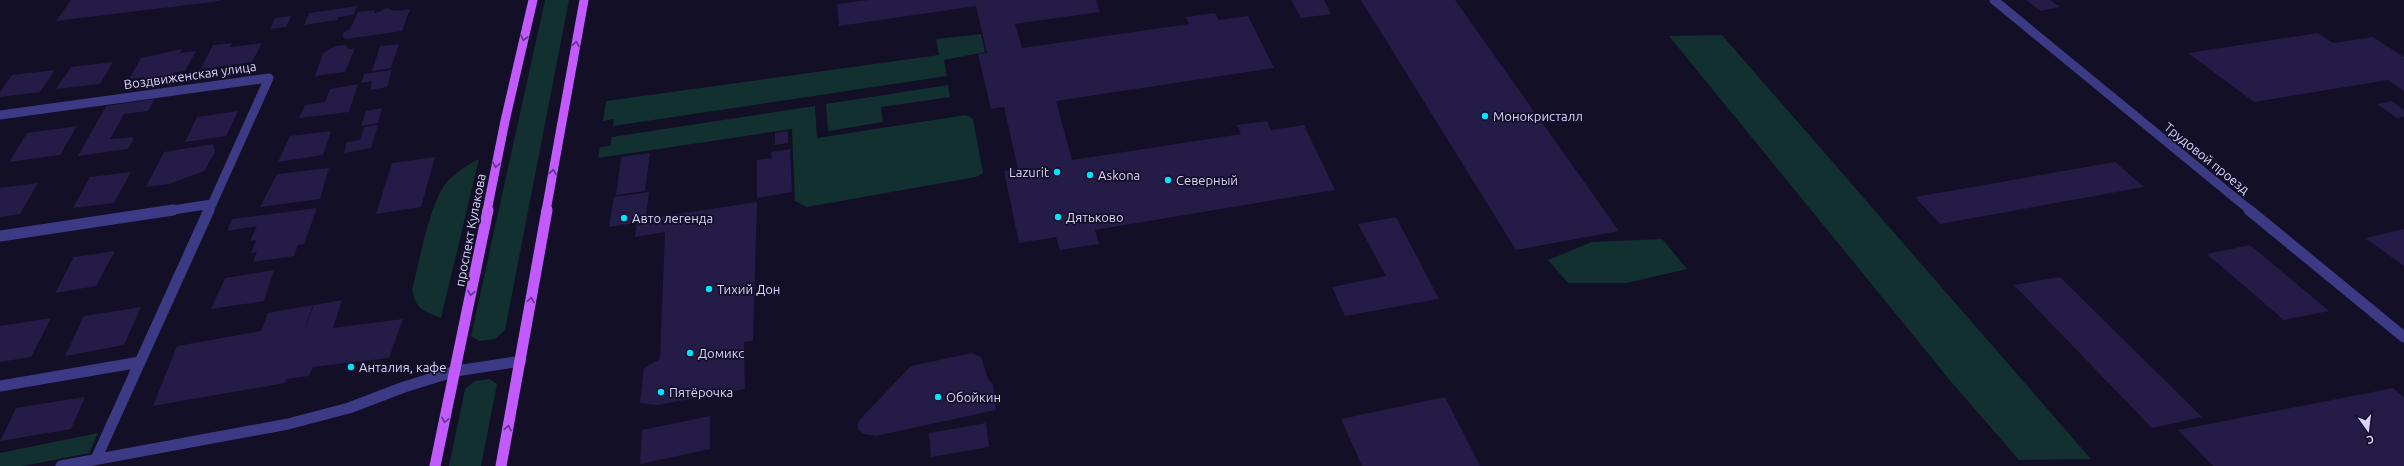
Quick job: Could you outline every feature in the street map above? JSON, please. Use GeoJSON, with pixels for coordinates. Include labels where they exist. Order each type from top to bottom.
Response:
{"type":"FeatureCollection","features":[{"type":"Feature","properties":{"kind":"main road","name":"проспект Кулакова"},"geometry":{"type":"LineString","coordinates":[[435,466],[456,372],[505,121],[532,0]]}},
{"type":"Feature","properties":{"kind":"main road"},"geometry":{"type":"LineString","coordinates":[[501,466],[521,361],[584,0]]}},
{"type":"Feature","properties":{"kind":"street","name":"Трудовой проезд"},"geometry":{"type":"LineString","coordinates":[[1994,0],[2404,337]]}},
{"type":"Feature","properties":{"kind":"street","name":"Воздвиженская улица"},"geometry":{"type":"LineString","coordinates":[[0,115],[270,78],[96,459]]}},
{"type":"Feature","properties":{"kind":"street"},"geometry":{"type":"LineString","coordinates":[[0,236],[212,204]]}},
{"type":"Feature","properties":{"kind":"street"},"geometry":{"type":"LineString","coordinates":[[61,466],[288,424],[348,408],[404,387],[456,372],[521,361]]}},
{"type":"Feature","properties":{"kind":"street"},"geometry":{"type":"LineString","coordinates":[[0,386],[140,362]]}},
{"type":"Feature","properties":{"kind":"green space"},"geometry":{"type":"Polygon","coordinates":[[[545,0],[569,0],[505,330],[495,339],[479,341],[471,336],[545,0]]]}},
{"type":"Feature","properties":{"kind":"green space"},"geometry":{"type":"Polygon","coordinates":[[[981,34],[985,52],[944,60],[947,76],[613,126],[614,119],[603,121],[606,101],[939,55],[936,39],[981,34]]]}},
{"type":"Feature","properties":{"kind":"green space"},"geometry":{"type":"Polygon","coordinates":[[[1722,35],[2091,459],[2019,460],[1953,384],[1669,36],[1722,35]]]}},
{"type":"Feature","properties":{"kind":"green space"},"geometry":{"type":"Polygon","coordinates":[[[948,85],[950,97],[881,107],[883,122],[828,131],[826,104],[948,85]]]}},
{"type":"Feature","properties":{"kind":"green space"},"geometry":{"type":"Polygon","coordinates":[[[815,106],[817,138],[966,115],[973,119],[983,173],[976,177],[807,207],[795,201],[792,129],[598,158],[600,147],[610,146],[612,137],[815,106]]]}},
{"type":"Feature","properties":{"kind":"green space"},"geometry":{"type":"Polygon","coordinates":[[[479,159],[441,318],[418,306],[412,290],[430,218],[441,191],[454,175],[479,159]]]}},
{"type":"Feature","properties":{"kind":"green space"},"geometry":{"type":"Polygon","coordinates":[[[1662,239],[1687,269],[1627,283],[1568,283],[1548,260],[1592,242],[1662,239]]]}},
{"type":"Feature","properties":{"kind":"green space"},"geometry":{"type":"Polygon","coordinates":[[[490,379],[497,384],[481,466],[449,466],[465,389],[475,381],[490,379]]]}},
{"type":"Feature","properties":{"kind":"green space"},"geometry":{"type":"Polygon","coordinates":[[[98,433],[89,453],[23,466],[0,466],[0,453],[98,433]]]}},
{"type":"Feature","properties":{"kind":"building"},"geometry":{"type":"Polygon","coordinates":[[[71,0],[220,0],[220,1],[56,21],[71,0]]]}},
{"type":"Feature","properties":{"kind":"building"},"geometry":{"type":"Polygon","coordinates":[[[869,0],[1096,0],[1100,12],[1015,24],[1022,48],[1189,24],[1186,17],[1215,13],[1219,20],[1248,16],[1274,68],[1056,101],[1072,160],[1241,134],[1237,125],[1267,121],[1271,130],[1304,125],[1335,190],[1095,230],[1099,244],[1060,250],[1056,237],[1019,243],[1004,171],[1018,169],[1004,107],[991,109],[978,54],[987,53],[976,6],[839,26],[837,4],[869,0]]]}},
{"type":"Feature","properties":{"kind":"building"},"geometry":{"type":"Polygon","coordinates":[[[1291,0],[1324,0],[1331,14],[1301,18],[1291,0]]]}},
{"type":"Feature","properties":{"kind":"building","name":"Монокристалл"},"geometry":{"type":"Polygon","coordinates":[[[1361,0],[1455,0],[1619,231],[1516,250],[1361,0]]]}},
{"type":"Feature","properties":{"kind":"building"},"geometry":{"type":"Polygon","coordinates":[[[2026,0],[2050,0],[2060,7],[2041,11],[2026,0]]]}},
{"type":"Feature","properties":{"kind":"building"},"geometry":{"type":"Polygon","coordinates":[[[357,6],[353,15],[339,17],[337,20],[304,25],[309,13],[357,6]]]}},
{"type":"Feature","properties":{"kind":"building"},"geometry":{"type":"Polygon","coordinates":[[[387,8],[394,11],[410,9],[402,31],[346,39],[343,37],[343,33],[350,29],[358,12],[375,10],[374,13],[376,13],[387,8]]]}},
{"type":"Feature","properties":{"kind":"building"},"geometry":{"type":"Polygon","coordinates":[[[291,16],[286,27],[270,29],[275,18],[291,16]]]}},
{"type":"Feature","properties":{"kind":"building"},"geometry":{"type":"Polygon","coordinates":[[[2318,33],[2333,43],[2373,37],[2404,57],[2404,91],[2388,80],[2254,102],[2188,53],[2318,33]]]}},
{"type":"Feature","properties":{"kind":"building"},"geometry":{"type":"Polygon","coordinates":[[[232,43],[230,47],[262,43],[252,62],[201,69],[213,45],[232,43]]]}},
{"type":"Feature","properties":{"kind":"building"},"geometry":{"type":"Polygon","coordinates":[[[399,44],[391,68],[372,71],[380,46],[399,44]]]}},
{"type":"Feature","properties":{"kind":"building"},"geometry":{"type":"Polygon","coordinates":[[[346,45],[349,49],[355,48],[345,72],[315,76],[323,53],[335,46],[346,45]]]}},
{"type":"Feature","properties":{"kind":"building"},"geometry":{"type":"Polygon","coordinates":[[[182,49],[180,53],[196,51],[185,71],[173,73],[171,76],[143,80],[145,77],[129,79],[141,58],[182,49]]]}},
{"type":"Feature","properties":{"kind":"building"},"geometry":{"type":"Polygon","coordinates":[[[113,62],[100,84],[56,89],[71,67],[113,62]]]}},
{"type":"Feature","properties":{"kind":"building"},"geometry":{"type":"Polygon","coordinates":[[[55,70],[40,92],[0,97],[0,92],[12,75],[55,70]]]}},
{"type":"Feature","properties":{"kind":"building"},"geometry":{"type":"Polygon","coordinates":[[[392,70],[387,87],[370,90],[372,81],[361,83],[364,74],[392,70]]]}},
{"type":"Feature","properties":{"kind":"building"},"geometry":{"type":"Polygon","coordinates":[[[358,84],[349,112],[299,118],[305,105],[325,102],[330,89],[358,84]]]}},
{"type":"Feature","properties":{"kind":"building"},"geometry":{"type":"Polygon","coordinates":[[[155,99],[148,111],[124,114],[110,139],[134,137],[128,149],[78,156],[106,106],[155,99]]]}},
{"type":"Feature","properties":{"kind":"building"},"geometry":{"type":"Polygon","coordinates":[[[2392,101],[2404,110],[2404,117],[2397,118],[2377,104],[2392,101]]]}},
{"type":"Feature","properties":{"kind":"building"},"geometry":{"type":"Polygon","coordinates":[[[382,108],[378,123],[361,126],[366,111],[382,108]]]}},
{"type":"Feature","properties":{"kind":"building"},"geometry":{"type":"Polygon","coordinates":[[[238,111],[226,136],[185,142],[197,117],[238,111]]]}},
{"type":"Feature","properties":{"kind":"building"},"geometry":{"type":"Polygon","coordinates":[[[378,125],[371,148],[344,153],[347,142],[360,140],[364,127],[378,125]]]}},
{"type":"Feature","properties":{"kind":"building"},"geometry":{"type":"Polygon","coordinates":[[[77,126],[60,155],[9,162],[27,133],[77,126]]]}},
{"type":"Feature","properties":{"kind":"building"},"geometry":{"type":"Polygon","coordinates":[[[331,131],[323,155],[278,162],[290,136],[331,131]]]}},
{"type":"Feature","properties":{"kind":"building"},"geometry":{"type":"Polygon","coordinates":[[[788,131],[788,143],[775,145],[775,133],[788,131]]]}},
{"type":"Feature","properties":{"kind":"building"},"geometry":{"type":"Polygon","coordinates":[[[213,144],[215,152],[204,171],[169,184],[146,187],[164,152],[213,144]]]}},
{"type":"Feature","properties":{"kind":"building"},"geometry":{"type":"Polygon","coordinates":[[[790,149],[792,192],[757,198],[757,160],[772,158],[771,152],[790,149]]]}},
{"type":"Feature","properties":{"kind":"building"},"geometry":{"type":"Polygon","coordinates":[[[650,153],[645,191],[616,195],[621,157],[650,153]]]}},
{"type":"Feature","properties":{"kind":"building"},"geometry":{"type":"Polygon","coordinates":[[[435,157],[421,207],[376,214],[392,163],[435,157]]]}},
{"type":"Feature","properties":{"kind":"building"},"geometry":{"type":"Polygon","coordinates":[[[2115,162],[2144,187],[1940,224],[1915,197],[2115,162]]]}},
{"type":"Feature","properties":{"kind":"building"},"geometry":{"type":"Polygon","coordinates":[[[329,168],[320,199],[260,207],[277,174],[329,168]]]}},
{"type":"Feature","properties":{"kind":"building"},"geometry":{"type":"Polygon","coordinates":[[[131,172],[114,203],[73,208],[90,177],[131,172]]]}},
{"type":"Feature","properties":{"kind":"building"},"geometry":{"type":"Polygon","coordinates":[[[38,183],[20,214],[0,217],[0,188],[38,183]]]}},
{"type":"Feature","properties":{"kind":"building"},"geometry":{"type":"Polygon","coordinates":[[[649,192],[646,217],[636,219],[635,223],[609,227],[614,197],[649,192]]]}},
{"type":"Feature","properties":{"kind":"building","name":"Тихий Дон"},"geometry":{"type":"Polygon","coordinates":[[[757,202],[753,341],[744,342],[745,389],[657,405],[640,403],[644,368],[660,359],[665,232],[635,237],[637,220],[757,202]]]}},
{"type":"Feature","properties":{"kind":"building"},"geometry":{"type":"Polygon","coordinates":[[[317,208],[304,244],[298,245],[294,256],[253,262],[257,252],[251,253],[256,240],[250,241],[257,226],[227,231],[232,219],[317,208]]]}},
{"type":"Feature","properties":{"kind":"building"},"geometry":{"type":"Polygon","coordinates":[[[1396,217],[1439,299],[1345,316],[1332,287],[1386,276],[1358,224],[1396,217]]]}},
{"type":"Feature","properties":{"kind":"building"},"geometry":{"type":"Polygon","coordinates":[[[2404,229],[2404,266],[2365,238],[2404,229]]]}},
{"type":"Feature","properties":{"kind":"building"},"geometry":{"type":"Polygon","coordinates":[[[2250,245],[2329,311],[2284,320],[2207,254],[2250,245]]]}},
{"type":"Feature","properties":{"kind":"building"},"geometry":{"type":"Polygon","coordinates":[[[115,251],[96,286],[55,293],[74,257],[115,251]]]}},
{"type":"Feature","properties":{"kind":"building"},"geometry":{"type":"Polygon","coordinates":[[[274,270],[264,301],[211,309],[225,278],[274,270]]]}},
{"type":"Feature","properties":{"kind":"building"},"geometry":{"type":"Polygon","coordinates":[[[2060,277],[2202,417],[2152,428],[2014,285],[2060,277]]]}},
{"type":"Feature","properties":{"kind":"building"},"geometry":{"type":"Polygon","coordinates":[[[342,300],[333,328],[403,319],[389,358],[313,367],[309,376],[286,379],[285,383],[153,406],[177,346],[261,331],[268,313],[313,305],[304,331],[314,305],[342,300]]]}},
{"type":"Feature","properties":{"kind":"building"},"geometry":{"type":"Polygon","coordinates":[[[141,307],[124,345],[65,356],[84,316],[141,307]]]}},
{"type":"Feature","properties":{"kind":"building"},"geometry":{"type":"Polygon","coordinates":[[[51,318],[31,357],[0,362],[0,326],[51,318]]]}},
{"type":"Feature","properties":{"kind":"building","name":"Обойкин"},"geometry":{"type":"Polygon","coordinates":[[[972,353],[981,357],[988,379],[993,384],[996,410],[876,436],[863,434],[858,429],[858,422],[911,366],[972,353]]]}},
{"type":"Feature","properties":{"kind":"building"},"geometry":{"type":"Polygon","coordinates":[[[2393,388],[2404,397],[2404,466],[2213,466],[2178,430],[2393,388]]]}},
{"type":"Feature","properties":{"kind":"building"},"geometry":{"type":"Polygon","coordinates":[[[85,397],[71,429],[0,441],[16,408],[85,397]]]}},
{"type":"Feature","properties":{"kind":"building"},"geometry":{"type":"Polygon","coordinates":[[[1445,397],[1480,466],[1362,466],[1341,419],[1445,397]]]}},
{"type":"Feature","properties":{"kind":"building"},"geometry":{"type":"Polygon","coordinates":[[[710,416],[710,449],[640,464],[642,430],[710,416]]]}},
{"type":"Feature","properties":{"kind":"building"},"geometry":{"type":"Polygon","coordinates":[[[986,423],[989,447],[931,457],[929,433],[986,423]]]}},
{"type":"Feature","properties":{"kind":"place","name":"Монокристалл"},"geometry":{"type":"Point","coordinates":[1485,116]}},
{"type":"Feature","properties":{"kind":"place","name":"Lazurit"},"geometry":{"type":"Point","coordinates":[1057,172]}},
{"type":"Feature","properties":{"kind":"place","name":"Askona"},"geometry":{"type":"Point","coordinates":[1090,175]}},
{"type":"Feature","properties":{"kind":"place","name":"Северный"},"geometry":{"type":"Point","coordinates":[1168,180]}},
{"type":"Feature","properties":{"kind":"place","name":"Дятьково"},"geometry":{"type":"Point","coordinates":[1058,217]}},
{"type":"Feature","properties":{"kind":"place","name":"Авто легенда"},"geometry":{"type":"Point","coordinates":[624,218]}},
{"type":"Feature","properties":{"kind":"place","name":"Тихий Дон"},"geometry":{"type":"Point","coordinates":[709,289]}},
{"type":"Feature","properties":{"kind":"place","name":"Домикс"},"geometry":{"type":"Point","coordinates":[690,353]}},
{"type":"Feature","properties":{"kind":"place","name":"Анталия, кафе"},"geometry":{"type":"Point","coordinates":[351,367]}},
{"type":"Feature","properties":{"kind":"place","name":"Пятёрочка"},"geometry":{"type":"Point","coordinates":[661,392]}},
{"type":"Feature","properties":{"kind":"place","name":"Обойкин"},"geometry":{"type":"Point","coordinates":[938,397]}}]}
